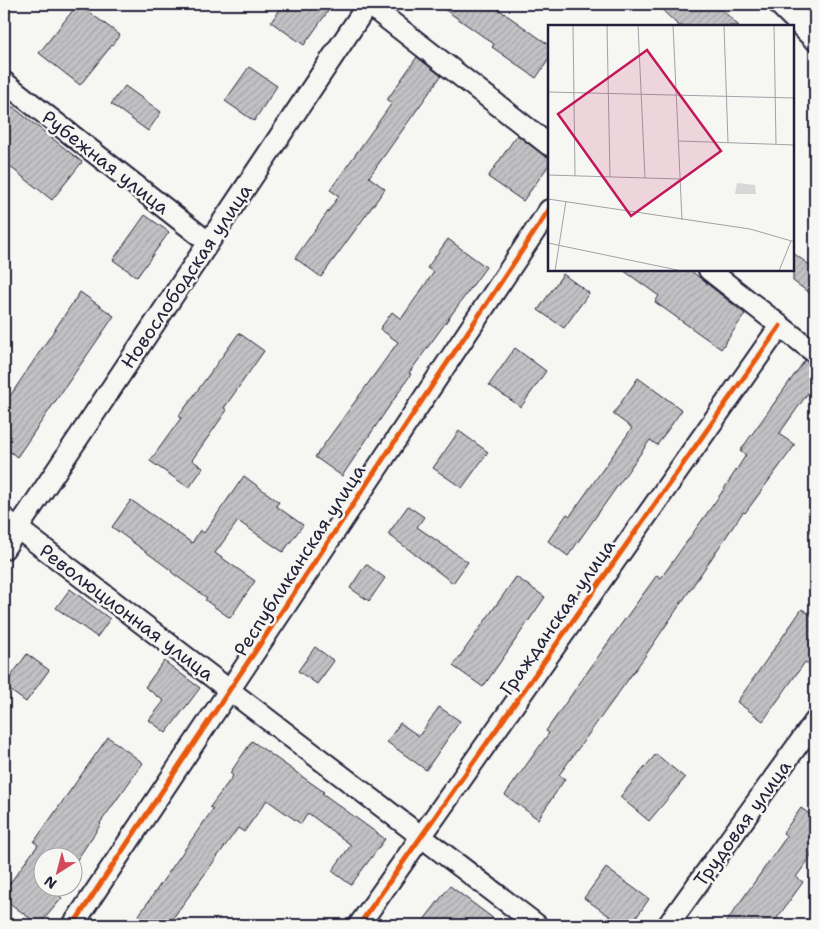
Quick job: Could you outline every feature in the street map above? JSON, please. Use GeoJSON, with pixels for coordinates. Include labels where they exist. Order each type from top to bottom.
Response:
{"type":"FeatureCollection","features":[{"type":"Feature","properties":{"kind":"street"},"geometry":{"type":"LineString","coordinates":[[368,4],[548,144]]}},
{"type":"Feature","properties":{"kind":"street","name":"Новослободская улица"},"geometry":{"type":"LineString","coordinates":[[4,549],[10,523],[208,242],[368,4]]}},
{"type":"Feature","properties":{"kind":"street"},"geometry":{"type":"LineString","coordinates":[[782,4],[815,37]]}},
{"type":"Feature","properties":{"kind":"street","name":"Рубежная улица"},"geometry":{"type":"LineString","coordinates":[[4,82],[208,242]]}},
{"type":"Feature","properties":{"kind":"street","name":"Республиканская улица"},"geometry":{"type":"LineString","coordinates":[[73,925],[548,212]]}},
{"type":"Feature","properties":{"kind":"street"},"geometry":{"type":"LineString","coordinates":[[710,271],[815,353]]}},
{"type":"Feature","properties":{"kind":"street","name":"Гражданская улица"},"geometry":{"type":"LineString","coordinates":[[359,925],[780,326]]}},
{"type":"Feature","properties":{"kind":"street","name":"Революционная улица"},"geometry":{"type":"LineString","coordinates":[[10,523],[536,925]]}},
{"type":"Feature","properties":{"kind":"street","name":"Трудовая улица"},"geometry":{"type":"LineString","coordinates":[[668,925],[815,721]]}},
{"type":"Feature","properties":{"kind":"building"},"geometry":{"type":"Polygon","coordinates":[[[78,4],[120,35],[80,85],[39,53],[78,4]]]}},
{"type":"Feature","properties":{"kind":"building"},"geometry":{"type":"Polygon","coordinates":[[[284,4],[333,4],[304,45],[271,22],[284,4]]]}},
{"type":"Feature","properties":{"kind":"building"},"geometry":{"type":"Polygon","coordinates":[[[437,4],[491,4],[548,44],[548,60],[536,78],[492,47],[494,44],[437,4]]]}},
{"type":"Feature","properties":{"kind":"building"},"geometry":{"type":"Polygon","coordinates":[[[656,4],[716,4],[738,25],[678,25],[656,4]]]}},
{"type":"Feature","properties":{"kind":"building"},"geometry":{"type":"Polygon","coordinates":[[[417,57],[441,76],[369,177],[385,189],[321,277],[295,258],[339,196],[330,190],[392,103],[387,100],[417,57]]]}},
{"type":"Feature","properties":{"kind":"building"},"geometry":{"type":"Polygon","coordinates":[[[249,67],[277,86],[254,121],[225,101],[249,67]]]}},
{"type":"Feature","properties":{"kind":"building"},"geometry":{"type":"Polygon","coordinates":[[[125,86],[161,112],[148,131],[111,104],[125,86]]]}},
{"type":"Feature","properties":{"kind":"building"},"geometry":{"type":"Polygon","coordinates":[[[4,100],[82,162],[52,200],[4,162],[4,100]]]}},
{"type":"Feature","properties":{"kind":"building"},"geometry":{"type":"Polygon","coordinates":[[[517,135],[548,157],[548,166],[523,201],[488,177],[517,135]]]}},
{"type":"Feature","properties":{"kind":"building"},"geometry":{"type":"Polygon","coordinates":[[[145,215],[169,232],[137,277],[113,260],[145,215]]]}},
{"type":"Feature","properties":{"kind":"building"},"geometry":{"type":"Polygon","coordinates":[[[448,239],[486,267],[409,373],[411,374],[342,476],[315,457],[398,342],[380,329],[392,312],[401,319],[434,272],[427,268],[448,239]]]}},
{"type":"Feature","properties":{"kind":"building"},"geometry":{"type":"Polygon","coordinates":[[[794,254],[815,269],[815,297],[793,281],[794,254]]]}},
{"type":"Feature","properties":{"kind":"building"},"geometry":{"type":"Polygon","coordinates":[[[624,271],[691,271],[745,314],[721,349],[655,302],[659,296],[624,271]]]}},
{"type":"Feature","properties":{"kind":"building"},"geometry":{"type":"Polygon","coordinates":[[[563,274],[589,293],[564,328],[538,310],[563,274]]]}},
{"type":"Feature","properties":{"kind":"building"},"geometry":{"type":"Polygon","coordinates":[[[80,292],[114,316],[17,457],[4,447],[4,405],[80,292]]]}},
{"type":"Feature","properties":{"kind":"building"},"geometry":{"type":"Polygon","coordinates":[[[239,333],[264,351],[224,408],[227,410],[192,460],[203,468],[189,488],[150,461],[181,418],[179,416],[239,333]]]}},
{"type":"Feature","properties":{"kind":"building"},"geometry":{"type":"Polygon","coordinates":[[[515,348],[546,371],[521,407],[489,385],[515,348]]]}},
{"type":"Feature","properties":{"kind":"building"},"geometry":{"type":"Polygon","coordinates":[[[805,360],[815,365],[815,383],[779,434],[795,445],[745,513],[743,512],[643,659],[559,775],[565,779],[538,819],[505,795],[549,733],[546,731],[612,637],[657,575],[661,578],[720,495],[746,455],[740,451],[805,360]]]}},
{"type":"Feature","properties":{"kind":"building"},"geometry":{"type":"Polygon","coordinates":[[[638,378],[682,410],[657,445],[650,440],[568,556],[548,541],[567,514],[570,516],[632,428],[613,414],[638,378]]]}},
{"type":"Feature","properties":{"kind":"building"},"geometry":{"type":"Polygon","coordinates":[[[459,431],[488,452],[462,488],[433,468],[459,431]]]}},
{"type":"Feature","properties":{"kind":"building"},"geometry":{"type":"Polygon","coordinates":[[[244,476],[279,502],[276,506],[303,525],[283,552],[238,521],[215,553],[255,581],[230,618],[205,600],[207,598],[172,571],[112,527],[131,500],[192,543],[200,530],[204,533],[244,476]]]}},
{"type":"Feature","properties":{"kind":"building"},"geometry":{"type":"Polygon","coordinates":[[[408,506],[424,517],[417,527],[468,562],[453,583],[388,534],[408,506]]]}},
{"type":"Feature","properties":{"kind":"building"},"geometry":{"type":"Polygon","coordinates":[[[366,564],[385,578],[369,601],[350,588],[366,564]]]}},
{"type":"Feature","properties":{"kind":"building"},"geometry":{"type":"Polygon","coordinates":[[[516,577],[545,597],[483,687],[453,666],[516,577]]]}},
{"type":"Feature","properties":{"kind":"building"},"geometry":{"type":"Polygon","coordinates":[[[70,589],[110,619],[97,637],[56,608],[70,589]]]}},
{"type":"Feature","properties":{"kind":"building"},"geometry":{"type":"Polygon","coordinates":[[[802,609],[815,618],[815,654],[808,664],[805,662],[763,721],[737,702],[802,609]]]}},
{"type":"Feature","properties":{"kind":"building"},"geometry":{"type":"Polygon","coordinates":[[[315,647],[334,661],[317,684],[298,671],[315,647]]]}},
{"type":"Feature","properties":{"kind":"building"},"geometry":{"type":"Polygon","coordinates":[[[27,654],[49,670],[26,702],[4,686],[27,654]]]}},
{"type":"Feature","properties":{"kind":"building"},"geometry":{"type":"Polygon","coordinates":[[[164,661],[200,688],[166,733],[149,720],[164,701],[145,687],[164,661]]]}},
{"type":"Feature","properties":{"kind":"building"},"geometry":{"type":"Polygon","coordinates":[[[439,707],[460,721],[426,770],[387,742],[400,723],[419,736],[439,707]]]}},
{"type":"Feature","properties":{"kind":"building"},"geometry":{"type":"Polygon","coordinates":[[[108,737],[143,763],[100,823],[82,852],[82,846],[37,846],[34,842],[108,737]]]}},
{"type":"Feature","properties":{"kind":"building"},"geometry":{"type":"Polygon","coordinates":[[[252,741],[324,792],[322,793],[385,839],[351,885],[332,871],[351,845],[308,813],[301,824],[267,800],[244,832],[238,828],[168,925],[132,925],[213,809],[210,807],[233,776],[230,773],[252,741]]]}},
{"type":"Feature","properties":{"kind":"building"},"geometry":{"type":"Polygon","coordinates":[[[656,754],[685,778],[649,821],[620,797],[656,754]]]}},
{"type":"Feature","properties":{"kind":"building"},"geometry":{"type":"Polygon","coordinates":[[[801,808],[815,818],[815,851],[796,877],[803,882],[772,925],[724,925],[787,836],[783,833],[801,808]]]}},
{"type":"Feature","properties":{"kind":"building"},"geometry":{"type":"Polygon","coordinates":[[[32,853],[32,896],[60,896],[62,898],[39,925],[4,899],[4,891],[32,853]]]}},
{"type":"Feature","properties":{"kind":"building"},"geometry":{"type":"Polygon","coordinates":[[[606,868],[649,899],[631,925],[622,925],[584,898],[606,868]]]}},
{"type":"Feature","properties":{"kind":"building"},"geometry":{"type":"Polygon","coordinates":[[[450,886],[502,925],[420,925],[450,886]]]}},
{"type":"Feature","properties":{"kind":"cycle path"},"geometry":{"type":"LineString","coordinates":[[73,925],[548,212]]}},
{"type":"Feature","properties":{"kind":"cycle path"},"geometry":{"type":"LineString","coordinates":[[359,925],[780,326]]}}]}
